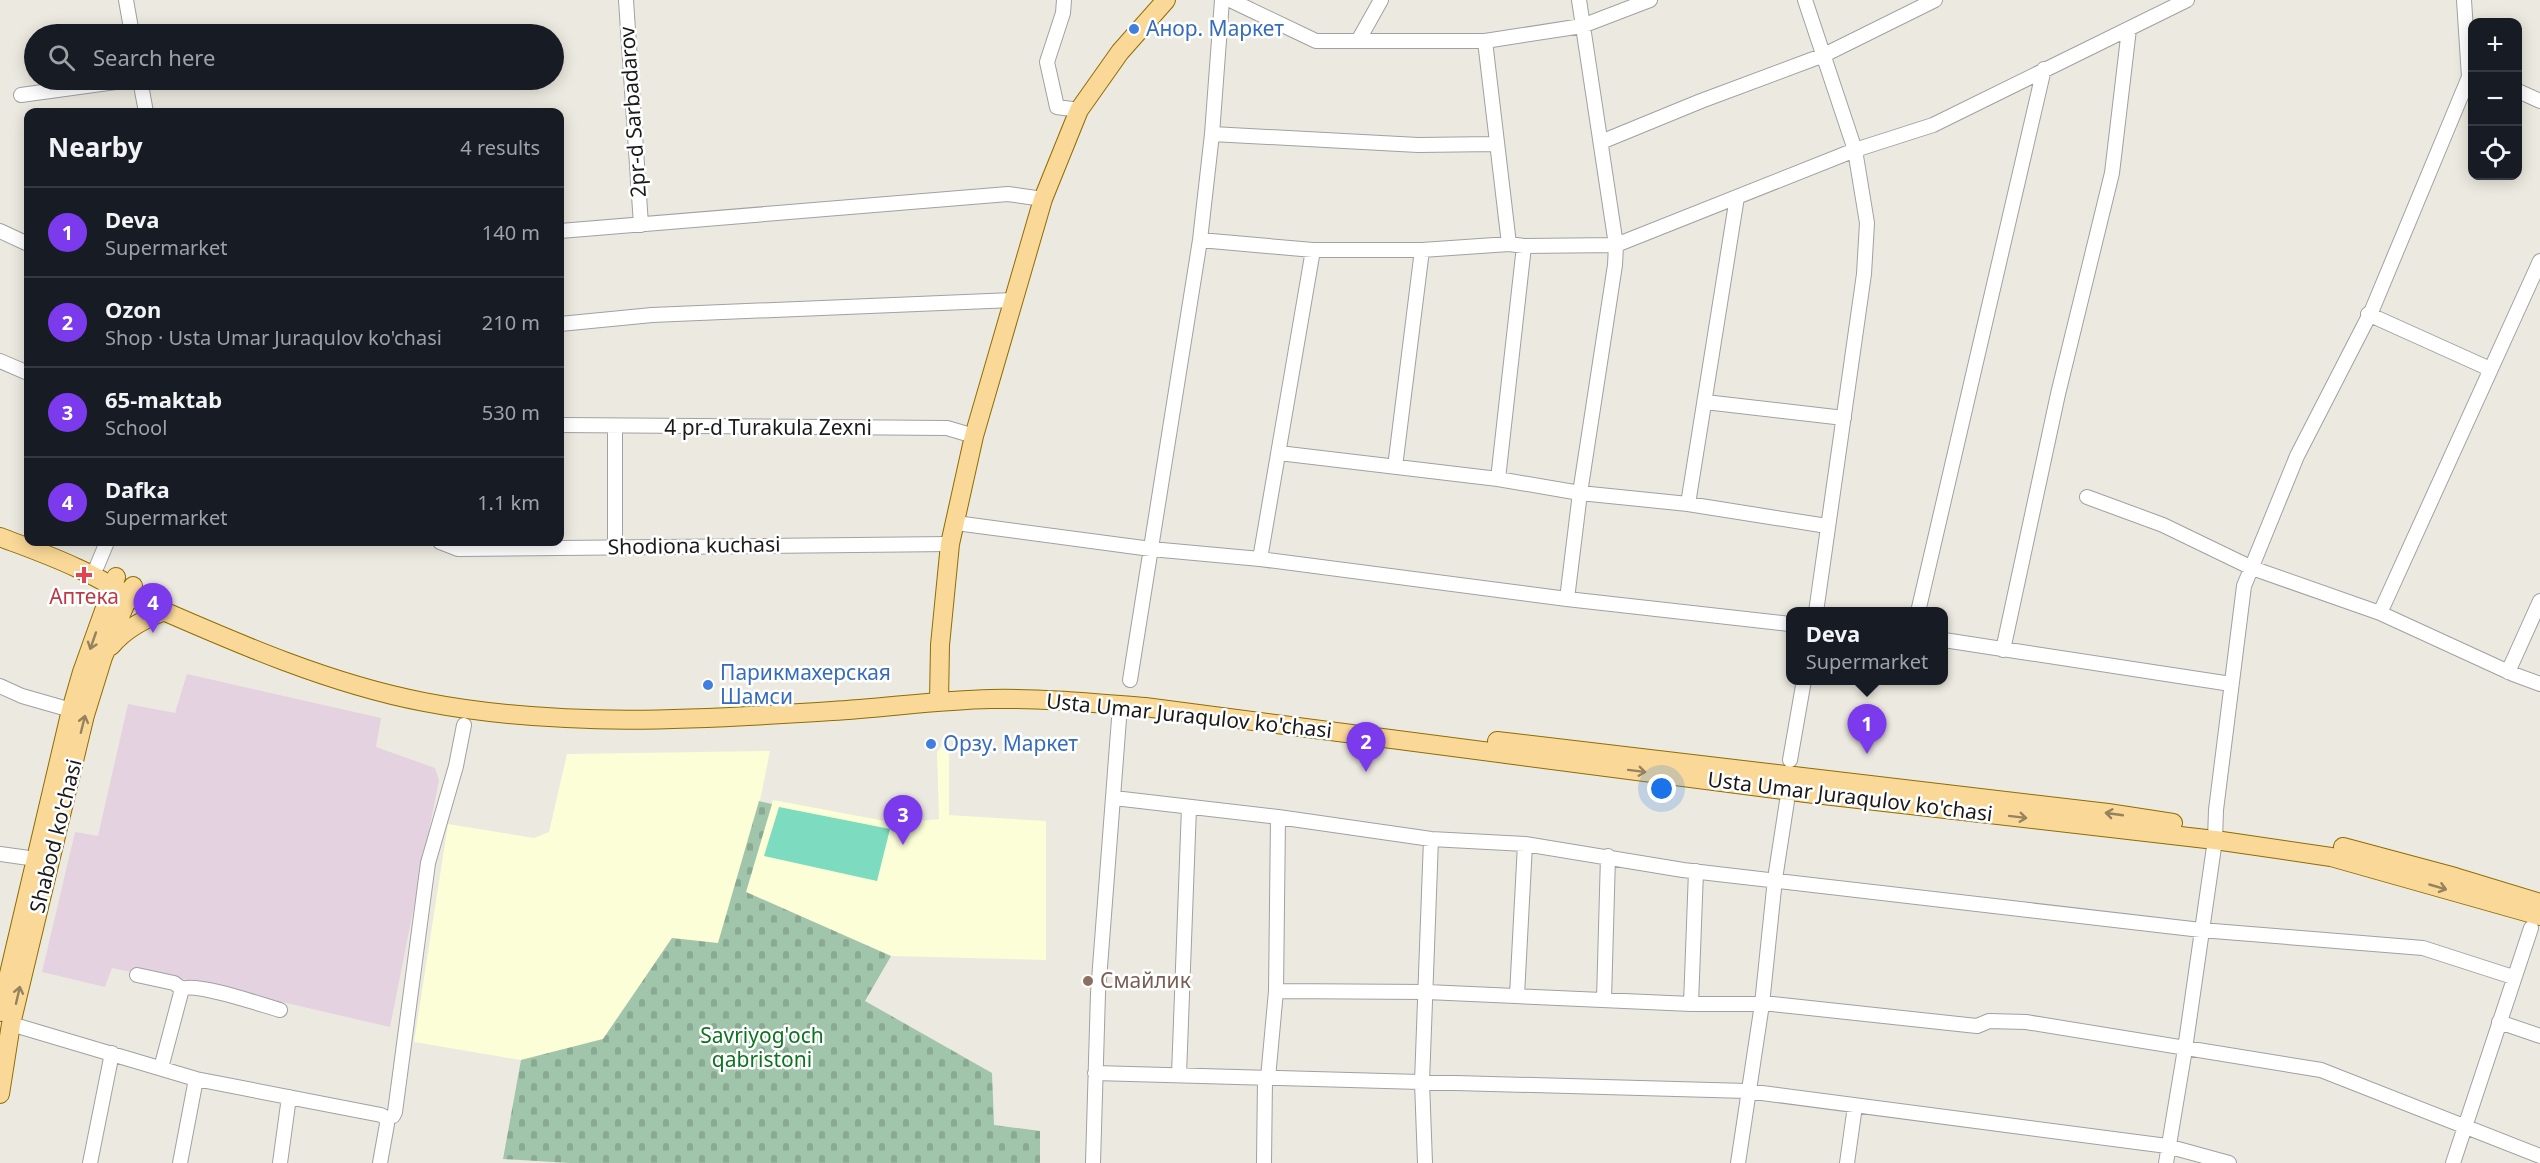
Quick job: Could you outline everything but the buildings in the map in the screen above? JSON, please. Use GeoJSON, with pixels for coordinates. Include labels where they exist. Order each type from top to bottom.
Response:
{"type":"FeatureCollection","features":[{"type":"Feature","properties":{"kind":"main road"},"geometry":{"type":"LineString","coordinates":[[939,695],[940,645],[950,543],[975,436],[1043,199],[1079,110],[1120,52],[1166,0]]}},
{"type":"Feature","properties":{"kind":"main road"},"geometry":{"type":"LineString","coordinates":[[0,526],[24,534]]}},
{"type":"Feature","properties":{"kind":"main road","name":"Usta Umar Juraqulov ko'chasi"},"geometry":{"type":"LineString","coordinates":[[0,537],[115,581],[164,611],[333,678],[393,696],[456,707],[583,719],[646,720],[834,711],[939,695]]}},
{"type":"Feature","properties":{"kind":"main road","name":"Usta Umar Juraqulov ko'chasi"},"geometry":{"type":"LineString","coordinates":[[54,546],[97,566],[115,581]]}},
{"type":"Feature","properties":{"kind":"main road"},"geometry":{"type":"LineString","coordinates":[[6,1018],[3,986],[71,710],[82,672],[115,581]]}},
{"type":"Feature","properties":{"kind":"main road","name":"Usta Umar Juraqulov ko'chasi"},"geometry":{"type":"LineString","coordinates":[[132,590],[332,666],[392,683],[455,696],[583,707],[646,709],[939,695],[1048,699],[1145,707],[1797,792],[2215,835],[2329,844],[2456,877],[2540,903]]}},
{"type":"Feature","properties":{"kind":"main road","name":"Shabod ko'chasi"},"geometry":{"type":"LineString","coordinates":[[0,1094],[6,1018],[85,715],[103,657],[132,590]]}},
{"type":"Feature","properties":{"kind":"main road"},"geometry":{"type":"LineString","coordinates":[[103,657],[121,634],[164,611]]}},
{"type":"Feature","properties":{"kind":"main road","name":"Usta Umar Juraqulov ko'chasi"},"geometry":{"type":"LineString","coordinates":[[2215,835],[2331,857],[2535,922]]}},
{"type":"Feature","properties":{"kind":"street"},"geometry":{"type":"LineString","coordinates":[[126,0],[130,24]]}},
{"type":"Feature","properties":{"kind":"street","name":"2pr-d Sarbadarov"},"geometry":{"type":"LineString","coordinates":[[626,0],[640,225]]}},
{"type":"Feature","properties":{"kind":"street"},"geometry":{"type":"LineString","coordinates":[[1064,0],[1063,13],[1047,62],[1057,107],[1079,110]]}},
{"type":"Feature","properties":{"kind":"street"},"geometry":{"type":"LineString","coordinates":[[1130,680],[1200,240],[1212,134],[1222,0]]}},
{"type":"Feature","properties":{"kind":"street"},"geometry":{"type":"LineString","coordinates":[[1230,0],[1316,41],[1485,41],[1582,26],[1650,0]]}},
{"type":"Feature","properties":{"kind":"street"},"geometry":{"type":"LineString","coordinates":[[1358,41],[1381,0]]}},
{"type":"Feature","properties":{"kind":"street"},"geometry":{"type":"LineString","coordinates":[[1567,598],[1580,493],[1616,265],[1616,245],[1579,0]]}},
{"type":"Feature","properties":{"kind":"street"},"geometry":{"type":"LineString","coordinates":[[1805,0],[1855,150],[1866,223],[1864,274],[1817,607]]}},
{"type":"Feature","properties":{"kind":"street"},"geometry":{"type":"LineString","coordinates":[[1601,142],[1824,55],[1935,0]]}},
{"type":"Feature","properties":{"kind":"street"},"geometry":{"type":"LineString","coordinates":[[1200,240],[1313,250],[1422,250],[1509,244],[1524,246],[1616,245],[1855,150],[1933,125],[2187,0]]}},
{"type":"Feature","properties":{"kind":"street"},"geometry":{"type":"LineString","coordinates":[[2464,0],[2471,72]]}},
{"type":"Feature","properties":{"kind":"street"},"geometry":{"type":"LineString","coordinates":[[2003,650],[2058,394],[2112,173],[2129,29]]}},
{"type":"Feature","properties":{"kind":"street"},"geometry":{"type":"LineString","coordinates":[[1485,41],[1509,244]]}},
{"type":"Feature","properties":{"kind":"street"},"geometry":{"type":"LineString","coordinates":[[1919,607],[2044,69]]}},
{"type":"Feature","properties":{"kind":"street"},"geometry":{"type":"LineString","coordinates":[[2166,1163],[2167,1146],[2185,1049],[2215,835],[2215,818],[2244,586],[2297,456],[2368,314],[2468,84]]}},
{"type":"Feature","properties":{"kind":"street"},"geometry":{"type":"LineString","coordinates":[[21,95],[57,90]]}},
{"type":"Feature","properties":{"kind":"street"},"geometry":{"type":"LineString","coordinates":[[142,90],[145,108]]}},
{"type":"Feature","properties":{"kind":"street"},"geometry":{"type":"LineString","coordinates":[[2522,93],[2540,101]]}},
{"type":"Feature","properties":{"kind":"street"},"geometry":{"type":"LineString","coordinates":[[1212,134],[1418,145],[1496,144]]}},
{"type":"Feature","properties":{"kind":"street"},"geometry":{"type":"LineString","coordinates":[[564,231],[1008,194],[1043,199]]}},
{"type":"Feature","properties":{"kind":"street"},"geometry":{"type":"LineString","coordinates":[[1688,504],[1737,197]]}},
{"type":"Feature","properties":{"kind":"street"},"geometry":{"type":"LineString","coordinates":[[0,231],[24,242]]}},
{"type":"Feature","properties":{"kind":"street"},"geometry":{"type":"LineString","coordinates":[[1498,479],[1524,246]]}},
{"type":"Feature","properties":{"kind":"street"},"geometry":{"type":"LineString","coordinates":[[1260,559],[1313,250]]}},
{"type":"Feature","properties":{"kind":"street"},"geometry":{"type":"LineString","coordinates":[[1395,467],[1422,250]]}},
{"type":"Feature","properties":{"kind":"street"},"geometry":{"type":"LineString","coordinates":[[2380,613],[2540,261]]}},
{"type":"Feature","properties":{"kind":"street"},"geometry":{"type":"LineString","coordinates":[[564,324],[652,315],[1013,300]]}},
{"type":"Feature","properties":{"kind":"street"},"geometry":{"type":"LineString","coordinates":[[2368,314],[2490,369]]}},
{"type":"Feature","properties":{"kind":"street"},"geometry":{"type":"LineString","coordinates":[[0,361],[24,371]]}},
{"type":"Feature","properties":{"kind":"street"},"geometry":{"type":"LineString","coordinates":[[1705,402],[1844,418]]}},
{"type":"Feature","properties":{"kind":"street","name":"4 pr-d Turakula Zexni"},"geometry":{"type":"LineString","coordinates":[[564,425],[947,428],[975,436]]}},
{"type":"Feature","properties":{"kind":"street"},"geometry":{"type":"LineString","coordinates":[[615,427],[615,547]]}},
{"type":"Feature","properties":{"kind":"street"},"geometry":{"type":"LineString","coordinates":[[1279,453],[1498,479],[1580,493],[1688,504],[1827,526]]}},
{"type":"Feature","properties":{"kind":"street"},"geometry":{"type":"LineString","coordinates":[[2087,496],[2163,525],[2252,568],[2380,613],[2508,672],[2540,684]]}},
{"type":"Feature","properties":{"kind":"street"},"geometry":{"type":"LineString","coordinates":[[956,523],[1150,549],[1260,559],[1786,623]]}},
{"type":"Feature","properties":{"kind":"street","name":"Shodiona kuchasi"},"geometry":{"type":"LineString","coordinates":[[450,546],[458,549],[950,543]]}},
{"type":"Feature","properties":{"kind":"street"},"geometry":{"type":"LineString","coordinates":[[97,566],[105,546]]}},
{"type":"Feature","properties":{"kind":"street"},"geometry":{"type":"LineString","coordinates":[[2508,672],[2540,601]]}},
{"type":"Feature","properties":{"kind":"street"},"geometry":{"type":"LineString","coordinates":[[1948,641],[2231,684]]}},
{"type":"Feature","properties":{"kind":"street"},"geometry":{"type":"LineString","coordinates":[[1790,760],[1803,685]]}},
{"type":"Feature","properties":{"kind":"street"},"geometry":{"type":"LineString","coordinates":[[0,686],[22,696],[71,710]]}},
{"type":"Feature","properties":{"kind":"street"},"geometry":{"type":"LineString","coordinates":[[1093,1163],[1098,993],[1119,719]]}},
{"type":"Feature","properties":{"kind":"street"},"geometry":{"type":"LineString","coordinates":[[6,1018],[196,1079],[381,1115],[386,1118],[393,1116],[428,863],[456,766],[464,725]]}},
{"type":"Feature","properties":{"kind":"street"},"geometry":{"type":"LineString","coordinates":[[1114,798],[1278,817],[1431,839],[1525,844],[1696,871],[2201,930],[2423,948],[2513,977]]}},
{"type":"Feature","properties":{"kind":"street"},"geometry":{"type":"LineString","coordinates":[[1738,1163],[1747,1091],[1762,1004],[1775,879],[1787,801]]}},
{"type":"Feature","properties":{"kind":"street"},"geometry":{"type":"LineString","coordinates":[[1179,1075],[1189,807]]}},
{"type":"Feature","properties":{"kind":"street"},"geometry":{"type":"LineString","coordinates":[[1264,1163],[1266,1078],[1276,991],[1278,817]]}},
{"type":"Feature","properties":{"kind":"street"},"geometry":{"type":"LineString","coordinates":[[1425,1163],[1422,1082],[1431,839]]}},
{"type":"Feature","properties":{"kind":"street"},"geometry":{"type":"LineString","coordinates":[[1517,995],[1525,844]]}},
{"type":"Feature","properties":{"kind":"street"},"geometry":{"type":"LineString","coordinates":[[0,854],[36,859]]}},
{"type":"Feature","properties":{"kind":"street"},"geometry":{"type":"LineString","coordinates":[[1604,1000],[1608,856]]}},
{"type":"Feature","properties":{"kind":"street"},"geometry":{"type":"LineString","coordinates":[[1691,1004],[1696,871]]}},
{"type":"Feature","properties":{"kind":"street"},"geometry":{"type":"LineString","coordinates":[[2453,1163],[2513,977],[2535,922]]}},
{"type":"Feature","properties":{"kind":"street"},"geometry":{"type":"LineString","coordinates":[[137,975],[174,983],[182,988]]}},
{"type":"Feature","properties":{"kind":"street"},"geometry":{"type":"LineString","coordinates":[[182,988],[188,986],[203,989],[280,1010]]}},
{"type":"Feature","properties":{"kind":"street"},"geometry":{"type":"LineString","coordinates":[[161,1068],[182,988]]}},
{"type":"Feature","properties":{"kind":"street"},"geometry":{"type":"LineString","coordinates":[[1276,991],[1427,992],[1691,1004],[1762,1004],[1977,1026],[1989,1021],[2026,1022],[2321,1070],[2540,1156]]}},
{"type":"Feature","properties":{"kind":"street"},"geometry":{"type":"LineString","coordinates":[[2499,1022],[2540,1036]]}},
{"type":"Feature","properties":{"kind":"street"},"geometry":{"type":"LineString","coordinates":[[90,1163],[112,1053]]}},
{"type":"Feature","properties":{"kind":"street"},"geometry":{"type":"LineString","coordinates":[[1095,1073],[1747,1091],[2167,1146],[2229,1163]]}},
{"type":"Feature","properties":{"kind":"street"},"geometry":{"type":"LineString","coordinates":[[180,1163],[196,1079]]}},
{"type":"Feature","properties":{"kind":"street"},"geometry":{"type":"LineString","coordinates":[[280,1163],[289,1097]]}},
{"type":"Feature","properties":{"kind":"street"},"geometry":{"type":"LineString","coordinates":[[1847,1163],[1855,1106]]}},
{"type":"Feature","properties":{"kind":"street"},"geometry":{"type":"LineString","coordinates":[[380,1163],[386,1118]]}},
{"type":"Feature","properties":{"kind":"shaded area"},"geometry":{"type":"Polygon","coordinates":[[[187,674],[381,718],[376,747],[435,768],[439,780],[390,1027],[170,976],[146,975],[112,968],[105,987],[42,972],[75,832],[98,836],[128,704],[175,713],[187,674]]]}},
{"type":"Feature","properties":{"kind":"shaded area"},"geometry":{"type":"Polygon","coordinates":[[[949,737],[949,815],[1046,821],[1046,960],[891,956],[746,892],[773,800],[896,823],[939,819],[937,752],[949,737]]]}},
{"type":"Feature","properties":{"kind":"shaded area"},"geometry":{"type":"Polygon","coordinates":[[[770,751],[758,811],[718,944],[672,938],[603,1039],[521,1060],[414,1042],[448,824],[534,838],[549,832],[567,754],[770,751]]]}},
{"type":"Feature","properties":{"kind":"green space","name":"Savriyog'och qabristoni"},"geometry":{"type":"Polygon","coordinates":[[[759,801],[772,804],[746,892],[891,956],[865,1001],[992,1073],[994,1125],[1040,1131],[1040,1163],[570,1163],[503,1159],[521,1060],[603,1039],[672,938],[718,943],[759,801]]]}},
{"type":"Feature","properties":{"kind":"green space"},"geometry":{"type":"Polygon","coordinates":[[[779,807],[890,829],[877,881],[764,856],[779,807]]]}},
{"type":"Feature","properties":{"kind":"place","name":"Анор. Маркет"},"geometry":{"type":"Point","coordinates":[1134,29]}},
{"type":"Feature","properties":{"kind":"place","name":"Аптека"},"geometry":{"type":"Point","coordinates":[84,575]}},
{"type":"Feature","properties":{"kind":"place","name":"Dafka"},"geometry":{"type":"Point","coordinates":[153,633]}},
{"type":"Feature","properties":{"kind":"place","name":"Парикмахерская Шамси"},"geometry":{"type":"Point","coordinates":[708,685]}},
{"type":"Feature","properties":{"kind":"place","name":"Орзу. Маркет"},"geometry":{"type":"Point","coordinates":[931,744]}},
{"type":"Feature","properties":{"kind":"place","name":"Deva"},"geometry":{"type":"Point","coordinates":[1867,754]}},
{"type":"Feature","properties":{"kind":"place","name":"Ozon"},"geometry":{"type":"Point","coordinates":[1366,772]}},
{"type":"Feature","properties":{"kind":"place","name":"65-maktab"},"geometry":{"type":"Point","coordinates":[903,845]}},
{"type":"Feature","properties":{"kind":"place","name":"Смайлик"},"geometry":{"type":"Point","coordinates":[1088,981]}}]}
